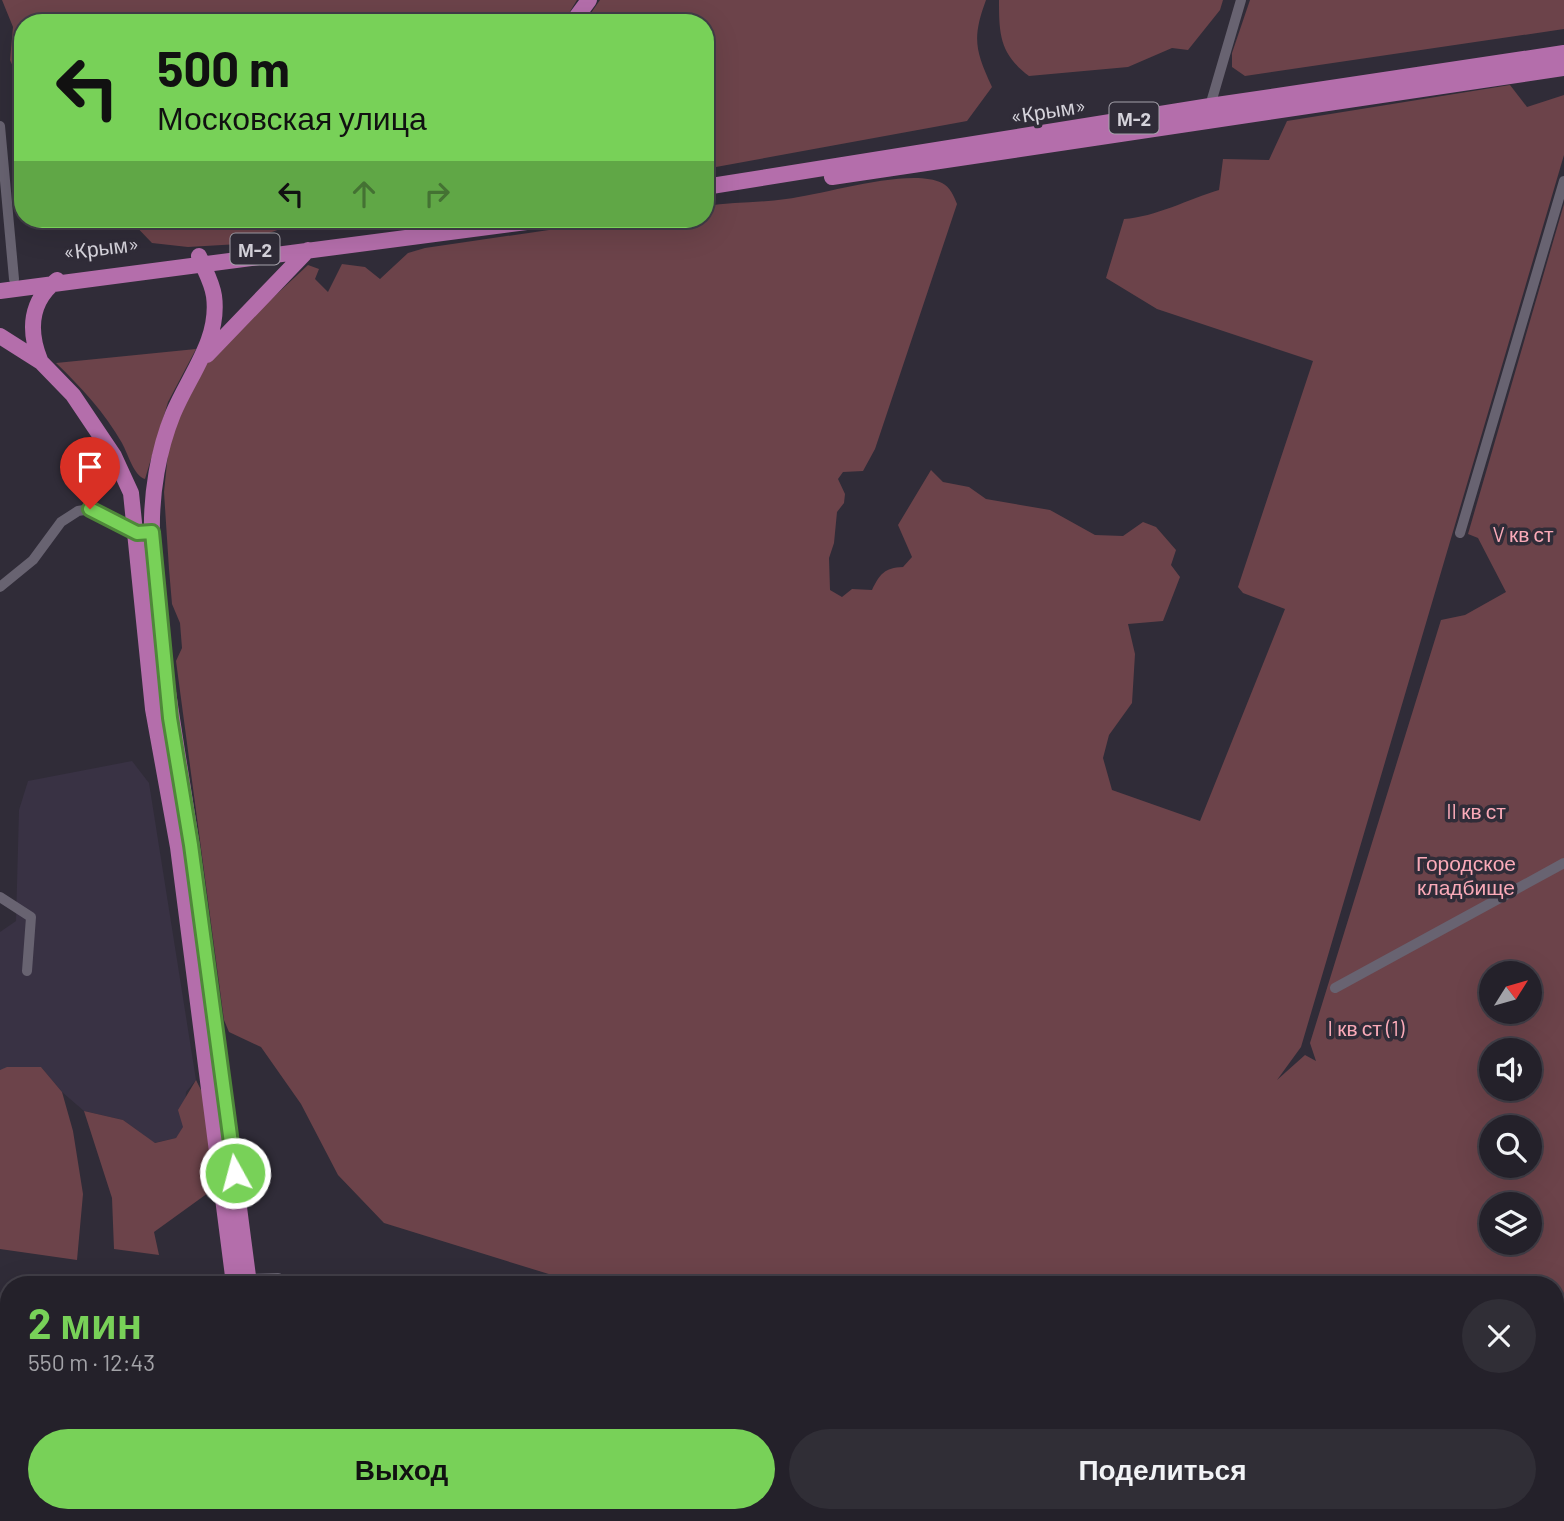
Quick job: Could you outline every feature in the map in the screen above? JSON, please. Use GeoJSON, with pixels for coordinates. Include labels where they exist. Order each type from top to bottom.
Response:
{"type":"FeatureCollection","features":[{"type":"Feature","properties":{"kind":"main road","name":"«Крым»"},"geometry":{"type":"LineString","coordinates":[[714,196],[1564,53]]}},
{"type":"Feature","properties":{"kind":"main road","name":"«Крым»"},"geometry":{"type":"LineString","coordinates":[[714,186],[1209,114],[1564,68]]}},
{"type":"Feature","properties":{"kind":"main road","name":"«Крым»"},"geometry":{"type":"LineString","coordinates":[[53,282],[430,228]]}},
{"type":"Feature","properties":{"kind":"main road","name":"«Крым»"},"geometry":{"type":"LineString","coordinates":[[7,280],[308,250],[433,228]]}},
{"type":"Feature","properties":{"kind":"main road"},"geometry":{"type":"LineString","coordinates":[[196,367],[308,250]]}},
{"type":"Feature","properties":{"kind":"main road"},"geometry":{"type":"LineString","coordinates":[[145,532],[161,453],[172,417],[213,327],[214,296],[201,260]]}},
{"type":"Feature","properties":{"kind":"main road"},"geometry":{"type":"LineString","coordinates":[[41,362],[31,331],[33,315],[53,282],[67,272]]}},
{"type":"Feature","properties":{"kind":"main road","name":"М-2"},"geometry":{"type":"LineString","coordinates":[[0,291],[53,282]]}},
{"type":"Feature","properties":{"kind":"main road"},"geometry":{"type":"LineString","coordinates":[[0,335],[41,362],[74,395],[114,456],[145,532],[243,1276]]}},
{"type":"Feature","properties":{"kind":"street"},"geometry":{"type":"LineString","coordinates":[[1209,114],[1241,0]]}},
{"type":"Feature","properties":{"kind":"street"},"geometry":{"type":"LineString","coordinates":[[0,126],[7,280]]}},
{"type":"Feature","properties":{"kind":"street"},"geometry":{"type":"LineString","coordinates":[[1460,533],[1564,181]]}},
{"type":"Feature","properties":{"kind":"street"},"geometry":{"type":"LineString","coordinates":[[0,587],[33,560],[61,522],[78,511],[90,509],[145,532]]}},
{"type":"Feature","properties":{"kind":"street"},"geometry":{"type":"LineString","coordinates":[[1335,988],[1564,863]]}},
{"type":"Feature","properties":{"kind":"street"},"geometry":{"type":"LineString","coordinates":[[0,897],[31,917],[27,971]]}},
{"type":"Feature","properties":{"kind":"shaded area"},"geometry":{"type":"Polygon","coordinates":[[[132,761],[149,783],[196,1080],[186,1092],[184,1127],[176,1138],[154,1143],[123,1120],[84,1111],[62,1092],[41,1067],[0,1070],[0,932],[16,921],[19,810],[28,781],[132,761]]]}},
{"type":"Feature","properties":{"kind":"green space"},"geometry":{"type":"Polygon","coordinates":[[[2,0],[577,0],[568,14],[14,14],[14,69],[10,60],[13,27],[2,0]]]}},
{"type":"Feature","properties":{"kind":"green space"},"geometry":{"type":"Polygon","coordinates":[[[600,0],[986,0],[977,44],[992,87],[967,121],[714,167],[714,14],[590,14],[600,0]]]}},
{"type":"Feature","properties":{"kind":"green space"},"geometry":{"type":"Polygon","coordinates":[[[999,0],[1223,0],[1220,10],[1188,50],[1172,48],[1128,67],[1029,76],[1012,60],[1003,43],[999,0]]]}},
{"type":"Feature","properties":{"kind":"green space"},"geometry":{"type":"Polygon","coordinates":[[[1250,0],[1564,0],[1564,29],[1245,76],[1232,67],[1232,53],[1250,0]]]}},
{"type":"Feature","properties":{"kind":"green space"},"geometry":{"type":"Polygon","coordinates":[[[1510,85],[1527,107],[1564,95],[1564,155],[1301,1047],[1277,1080],[1305,1055],[1316,1061],[1310,1043],[1441,620],[1465,615],[1506,592],[1478,538],[1468,534],[1564,204],[1564,1276],[555,1276],[384,1223],[338,1175],[301,1104],[261,1047],[229,1032],[224,1020],[176,661],[182,648],[180,623],[172,604],[164,492],[168,453],[181,407],[207,359],[308,265],[319,269],[315,279],[328,292],[342,264],[365,267],[380,279],[408,253],[425,248],[562,228],[714,228],[714,205],[802,197],[888,180],[927,179],[942,183],[957,204],[875,449],[863,471],[843,472],[838,479],[845,494],[844,503],[837,512],[834,543],[829,558],[830,590],[842,597],[852,589],[872,590],[883,573],[903,567],[912,557],[898,525],[931,470],[943,482],[969,487],[986,499],[1050,510],[1095,535],[1123,536],[1143,522],[1156,527],[1176,550],[1171,565],[1180,577],[1163,621],[1128,624],[1135,654],[1132,703],[1109,735],[1103,758],[1112,790],[1200,821],[1285,609],[1243,593],[1238,587],[1313,361],[1157,309],[1106,278],[1124,219],[1160,211],[1219,190],[1223,159],[1269,160],[1287,121],[1510,85]]]}},
{"type":"Feature","properties":{"kind":"green space"},"geometry":{"type":"Polygon","coordinates":[[[138,228],[283,228],[239,244],[188,247],[152,243],[138,228]]]}},
{"type":"Feature","properties":{"kind":"green space"},"geometry":{"type":"Polygon","coordinates":[[[196,349],[168,402],[145,479],[134,469],[122,443],[100,411],[56,363],[196,349]]]}},
{"type":"Feature","properties":{"kind":"green space"},"geometry":{"type":"Polygon","coordinates":[[[7,1067],[41,1067],[62,1092],[73,1131],[83,1194],[77,1260],[0,1249],[0,1070],[7,1067]]]}},
{"type":"Feature","properties":{"kind":"green space"},"geometry":{"type":"Polygon","coordinates":[[[196,1080],[203,1094],[214,1182],[208,1193],[154,1232],[159,1255],[114,1249],[112,1198],[84,1111],[123,1120],[155,1143],[176,1138],[183,1127],[178,1110],[196,1080]]]}},
{"type":"Feature","properties":{"kind":"route"},"geometry":{"type":"LineString","coordinates":[[90,509],[137,533],[152,532],[170,718],[191,845],[235,1173]]}},
{"type":"Feature","properties":{"kind":"park label","name":"V кв ст"},"geometry":{"type":"Point","coordinates":[1523,533]}},
{"type":"Feature","properties":{"kind":"park label","name":"II кв ст"},"geometry":{"type":"Point","coordinates":[1476,810]}},
{"type":"Feature","properties":{"kind":"park label","name":"Городское кладбище"},"geometry":{"type":"Point","coordinates":[1466,874]}},
{"type":"Feature","properties":{"kind":"park label","name":"I кв ст (1)"},"geometry":{"type":"Point","coordinates":[1366,1027]}}]}
